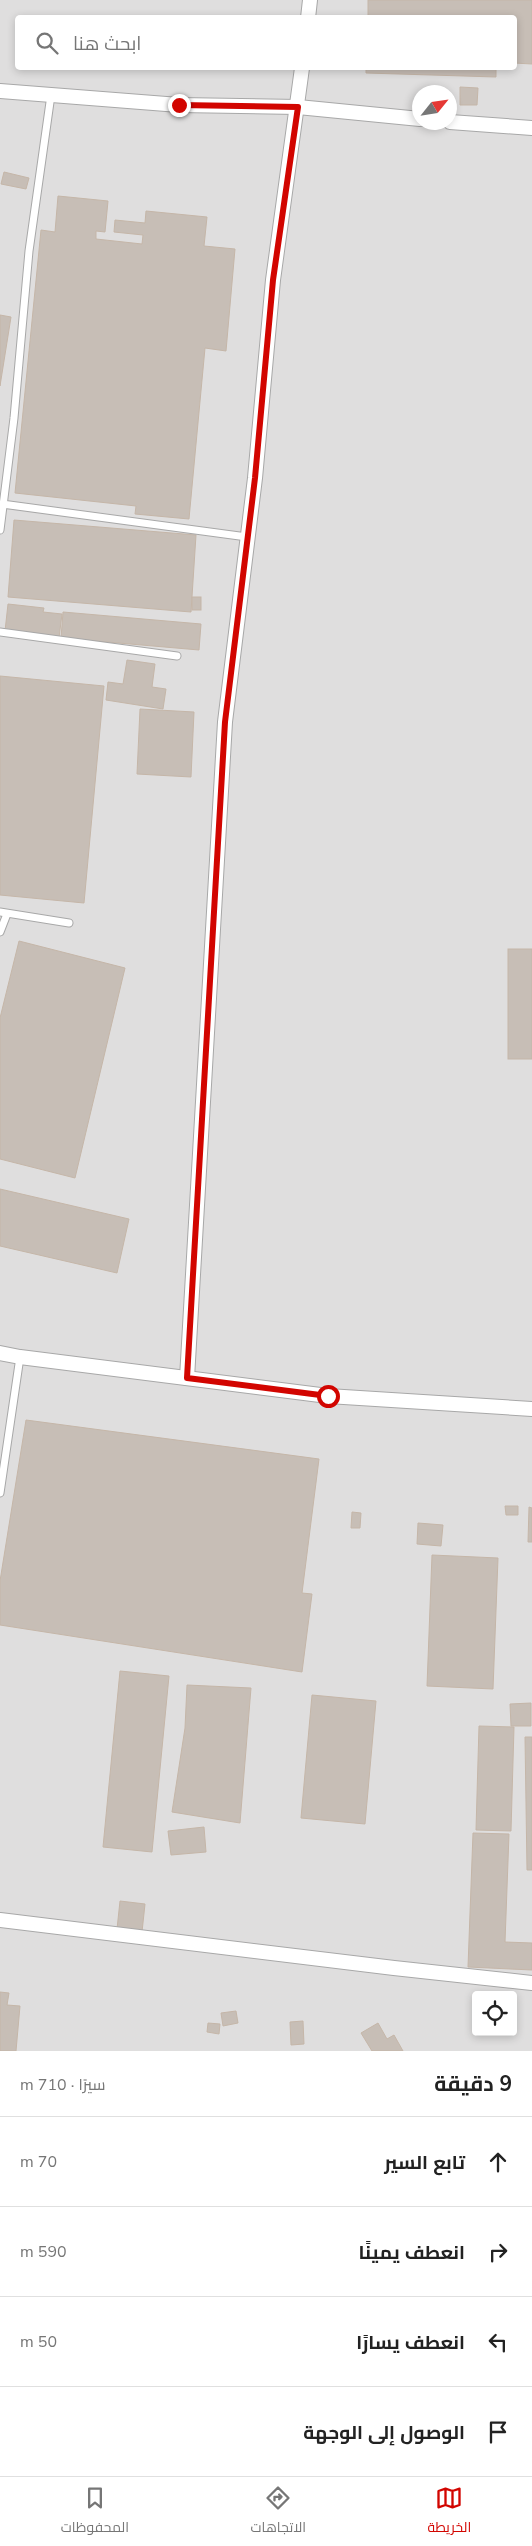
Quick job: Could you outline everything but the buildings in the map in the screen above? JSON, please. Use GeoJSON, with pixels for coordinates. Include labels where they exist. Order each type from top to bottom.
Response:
{"type":"FeatureCollection","features":[{"type":"Feature","properties":{"kind":"street"},"geometry":{"type":"LineString","coordinates":[[308,15],[310,0]]}},
{"type":"Feature","properties":{"kind":"street"},"geometry":{"type":"LineString","coordinates":[[187,1378],[225,722],[246,537],[255,478],[273,280],[302,70]]}},
{"type":"Feature","properties":{"kind":"street"},"geometry":{"type":"LineString","coordinates":[[0,91],[179,105],[298,107],[412,118]]}},
{"type":"Feature","properties":{"kind":"street"},"geometry":{"type":"LineString","coordinates":[[457,123],[532,128]]}},
{"type":"Feature","properties":{"kind":"street"},"geometry":{"type":"LineString","coordinates":[[0,1353],[328,1396],[532,1409]]}},
{"type":"Feature","properties":{"kind":"street"},"geometry":{"type":"LineString","coordinates":[[0,1920],[532,1983]]}},
{"type":"Feature","properties":{"kind":"lane"},"geometry":{"type":"LineString","coordinates":[[0,530],[14,418],[29,251],[51,95]]}},
{"type":"Feature","properties":{"kind":"lane"},"geometry":{"type":"LineString","coordinates":[[2,504],[246,537]]}},
{"type":"Feature","properties":{"kind":"lane"},"geometry":{"type":"LineString","coordinates":[[0,632],[177,656]]}},
{"type":"Feature","properties":{"kind":"lane"},"geometry":{"type":"LineString","coordinates":[[0,932],[3,913],[69,923]]}},
{"type":"Feature","properties":{"kind":"lane"},"geometry":{"type":"LineString","coordinates":[[0,1493],[20,1357]]}},
{"type":"Feature","properties":{"kind":"shaded area"},"geometry":{"type":"Polygon","coordinates":[[[0,0],[532,0],[532,2051],[0,2051],[0,0]]]}},
{"type":"Feature","properties":{"kind":"route"},"geometry":{"type":"LineString","coordinates":[[179,105],[298,107],[273,280],[255,478],[246,537],[225,722],[187,1378],[328,1396]]}}]}
